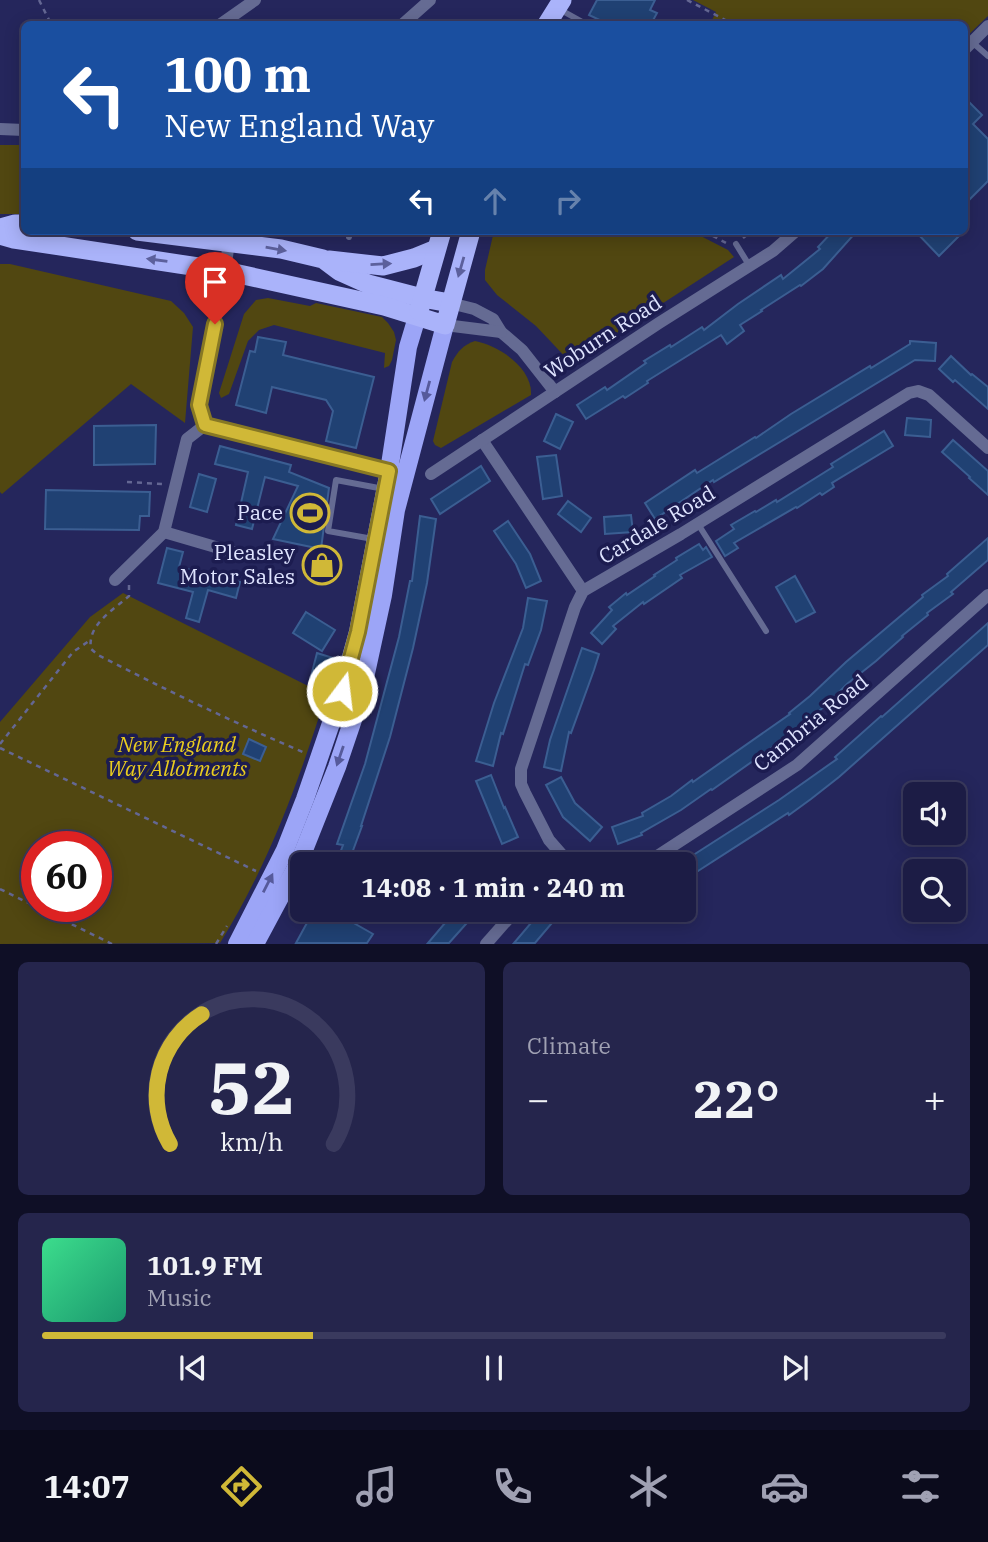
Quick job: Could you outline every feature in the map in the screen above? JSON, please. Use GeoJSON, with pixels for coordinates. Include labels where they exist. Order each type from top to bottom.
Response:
{"type":"FeatureCollection","features":[{"type":"Feature","properties":{"kind":"highway"},"geometry":{"type":"LineString","coordinates":[[549,21],[560,4]]}},
{"type":"Feature","properties":{"kind":"highway"},"geometry":{"type":"LineString","coordinates":[[0,228],[21,224]]}},
{"type":"Feature","properties":{"kind":"highway"},"geometry":{"type":"LineString","coordinates":[[0,235],[225,271],[384,306],[420,308],[450,303]]}},
{"type":"Feature","properties":{"kind":"highway"},"geometry":{"type":"LineString","coordinates":[[170,235],[281,249],[323,259],[383,266],[414,258],[439,240]]}},
{"type":"Feature","properties":{"kind":"highway"},"geometry":{"type":"LineString","coordinates":[[323,259],[339,271],[420,308],[445,325],[470,235]]}},
{"type":"Feature","properties":{"kind":"highway"},"geometry":{"type":"LineString","coordinates":[[420,308],[439,240]]}},
{"type":"Feature","properties":{"kind":"main road"},"geometry":{"type":"LineString","coordinates":[[243,943],[300,860],[337,768],[361,696],[383,596],[396,510],[395,482],[408,347],[420,308]]}},
{"type":"Feature","properties":{"kind":"main road"},"geometry":{"type":"LineString","coordinates":[[243,943],[285,850],[339,700],[358,632],[376,540],[445,325]]}},
{"type":"Feature","properties":{"kind":"street"},"geometry":{"type":"LineString","coordinates":[[229,21],[255,0]]}},
{"type":"Feature","properties":{"kind":"street"},"geometry":{"type":"LineString","coordinates":[[407,21],[430,0]]}},
{"type":"Feature","properties":{"kind":"street"},"geometry":{"type":"LineString","coordinates":[[968,46],[988,26]]}},
{"type":"Feature","properties":{"kind":"street"},"geometry":{"type":"LineString","coordinates":[[0,129],[21,130]]}},
{"type":"Feature","properties":{"kind":"street","name":"Woburn Road"},"geometry":{"type":"LineString","coordinates":[[431,474],[773,251],[791,235]]}},
{"type":"Feature","properties":{"kind":"street"},"geometry":{"type":"LineString","coordinates":[[205,425],[199,405],[229,242]]}},
{"type":"Feature","properties":{"kind":"street"},"geometry":{"type":"LineString","coordinates":[[450,303],[474,309],[493,320],[501,332],[522,349],[555,393]]}},
{"type":"Feature","properties":{"kind":"street"},"geometry":{"type":"LineString","coordinates":[[445,325],[501,332]]}},
{"type":"Feature","properties":{"kind":"street","name":"Cardale Road"},"geometry":{"type":"LineString","coordinates":[[583,591],[698,524],[909,393],[918,391],[929,395],[988,448]]}},
{"type":"Feature","properties":{"kind":"street"},"geometry":{"type":"LineString","coordinates":[[205,425],[395,482]]}},
{"type":"Feature","properties":{"kind":"street"},"geometry":{"type":"LineString","coordinates":[[119,576],[164,532],[187,439],[205,425]]}},
{"type":"Feature","properties":{"kind":"street"},"geometry":{"type":"LineString","coordinates":[[482,440],[583,591],[575,607],[521,769],[525,793],[555,852]]}},
{"type":"Feature","properties":{"kind":"street"},"geometry":{"type":"LineString","coordinates":[[164,532],[236,553]]}},
{"type":"Feature","properties":{"kind":"street","name":"Cambria Road"},"geometry":{"type":"LineString","coordinates":[[663,852],[797,765],[988,595]]}},
{"type":"Feature","properties":{"kind":"street"},"geometry":{"type":"LineString","coordinates":[[486,943],[505,922]]}},
{"type":"Feature","properties":{"kind":"lane"},"geometry":{"type":"LineString","coordinates":[[560,4],[582,21]]}},
{"type":"Feature","properties":{"kind":"lane"},"geometry":{"type":"LineString","coordinates":[[968,46],[988,56]]}},
{"type":"Feature","properties":{"kind":"lane"},"geometry":{"type":"LineString","coordinates":[[736,244],[749,265]]}},
{"type":"Feature","properties":{"kind":"lane"},"geometry":{"type":"LineString","coordinates":[[376,540],[328,531],[336,480],[395,482]]}},
{"type":"Feature","properties":{"kind":"lane"},"geometry":{"type":"LineString","coordinates":[[698,524],[766,631]]}},
{"type":"Feature","properties":{"kind":"path"},"geometry":{"type":"LineString","coordinates":[[38,0],[49,21]]}},
{"type":"Feature","properties":{"kind":"path"},"geometry":{"type":"LineString","coordinates":[[687,0],[727,21]]}},
{"type":"Feature","properties":{"kind":"path"},"geometry":{"type":"LineString","coordinates":[[711,235],[732,246],[736,244]]}},
{"type":"Feature","properties":{"kind":"path"},"geometry":{"type":"LineString","coordinates":[[127,482],[176,484]]}},
{"type":"Feature","properties":{"kind":"path"},"geometry":{"type":"LineString","coordinates":[[119,576],[130,586],[129,596],[94,628],[90,640],[91,649],[98,655],[239,724],[319,759]]}},
{"type":"Feature","properties":{"kind":"path"},"geometry":{"type":"LineString","coordinates":[[90,640],[73,652],[0,746],[271,877]]}},
{"type":"Feature","properties":{"kind":"path"},"geometry":{"type":"LineString","coordinates":[[0,888],[112,943]]}},
{"type":"Feature","properties":{"kind":"green space"},"geometry":{"type":"Polygon","coordinates":[[[693,0],[988,0],[988,16],[968,35],[968,21],[712,21],[716,12],[693,0]]]}},
{"type":"Feature","properties":{"kind":"green space"},"geometry":{"type":"Polygon","coordinates":[[[0,145],[21,145],[21,214],[0,214],[0,145]]]}},
{"type":"Feature","properties":{"kind":"green space"},"geometry":{"type":"Polygon","coordinates":[[[493,235],[699,235],[728,250],[734,257],[571,363],[536,326],[497,295],[485,280],[493,235]]]}},
{"type":"Feature","properties":{"kind":"green space"},"geometry":{"type":"Polygon","coordinates":[[[0,264],[10,264],[171,301],[184,313],[193,327],[185,423],[131,384],[2,494],[0,264]]]}},
{"type":"Feature","properties":{"kind":"green space"},"geometry":{"type":"Polygon","coordinates":[[[268,298],[310,306],[316,303],[382,317],[394,332],[396,340],[389,366],[384,368],[385,353],[274,325],[259,330],[248,341],[229,394],[221,398],[219,393],[244,314],[256,300],[268,298]]]}},
{"type":"Feature","properties":{"kind":"green space"},"geometry":{"type":"Polygon","coordinates":[[[475,341],[494,347],[512,359],[526,376],[531,395],[441,448],[433,441],[452,362],[461,349],[475,341]]]}},
{"type":"Feature","properties":{"kind":"green space","name":"New England Way Allotments"},"geometry":{"type":"Polygon","coordinates":[[[123,593],[326,695],[305,759],[268,853],[220,943],[0,944],[0,722],[90,617],[123,593]]]}},
{"type":"Feature","properties":{"kind":"building"},"geometry":{"type":"Polygon","coordinates":[[[597,0],[655,0],[650,10],[657,13],[653,21],[602,21],[589,15],[597,0]]]}},
{"type":"Feature","properties":{"kind":"building"},"geometry":{"type":"Polygon","coordinates":[[[968,101],[982,115],[973,124],[988,139],[988,181],[968,201],[968,101]]]}},
{"type":"Feature","properties":{"kind":"building"},"geometry":{"type":"Polygon","coordinates":[[[829,235],[853,235],[823,269],[740,325],[744,331],[727,344],[721,335],[647,381],[648,383],[625,398],[623,396],[586,419],[577,405],[605,387],[607,390],[670,345],[671,347],[702,327],[704,330],[781,275],[783,279],[820,249],[818,247],[829,235]]]}},
{"type":"Feature","properties":{"kind":"building"},"geometry":{"type":"Polygon","coordinates":[[[919,235],[960,235],[939,256],[919,235]]]}},
{"type":"Feature","properties":{"kind":"building"},"geometry":{"type":"Polygon","coordinates":[[[258,337],[286,342],[283,355],[374,377],[356,448],[326,441],[333,411],[326,400],[272,387],[266,413],[236,405],[250,351],[255,352],[258,337]]]}},
{"type":"Feature","properties":{"kind":"building"},"geometry":{"type":"Polygon","coordinates":[[[910,341],[936,343],[935,361],[915,360],[714,482],[713,480],[655,519],[645,503],[695,470],[697,473],[870,366],[871,368],[910,344],[910,341]]]}},
{"type":"Feature","properties":{"kind":"building"},"geometry":{"type":"Polygon","coordinates":[[[951,356],[988,387],[988,409],[939,369],[951,356]]]}},
{"type":"Feature","properties":{"kind":"building"},"geometry":{"type":"Polygon","coordinates":[[[556,414],[573,422],[560,449],[544,441],[556,414]]]}},
{"type":"Feature","properties":{"kind":"building"},"geometry":{"type":"Polygon","coordinates":[[[907,418],[931,420],[930,437],[905,435],[907,418]]]}},
{"type":"Feature","properties":{"kind":"building"},"geometry":{"type":"Polygon","coordinates":[[[156,425],[155,464],[94,465],[94,426],[156,425]]]}},
{"type":"Feature","properties":{"kind":"building"},"geometry":{"type":"Polygon","coordinates":[[[884,431],[893,446],[832,483],[834,487],[822,495],[820,493],[734,543],[738,548],[725,556],[716,541],[734,529],[731,525],[776,500],[777,502],[884,431]]]}},
{"type":"Feature","properties":{"kind":"building"},"geometry":{"type":"Polygon","coordinates":[[[953,440],[988,471],[988,495],[942,452],[953,440]]]}},
{"type":"Feature","properties":{"kind":"building"},"geometry":{"type":"Polygon","coordinates":[[[220,446],[291,465],[289,472],[329,488],[321,549],[273,539],[298,486],[265,477],[252,529],[236,525],[248,472],[215,464],[220,446]]]}},
{"type":"Feature","properties":{"kind":"building"},"geometry":{"type":"Polygon","coordinates":[[[556,455],[562,496],[543,499],[537,457],[556,455]]]}},
{"type":"Feature","properties":{"kind":"building"},"geometry":{"type":"Polygon","coordinates":[[[481,466],[490,481],[440,514],[431,499],[481,466]]]}},
{"type":"Feature","properties":{"kind":"building"},"geometry":{"type":"Polygon","coordinates":[[[199,474],[216,479],[207,512],[190,507],[199,474]]]}},
{"type":"Feature","properties":{"kind":"building"},"geometry":{"type":"Polygon","coordinates":[[[46,490],[150,492],[149,516],[140,516],[139,530],[45,529],[46,490]]]}},
{"type":"Feature","properties":{"kind":"building"},"geometry":{"type":"Polygon","coordinates":[[[568,501],[591,518],[581,532],[558,514],[568,501]]]}},
{"type":"Feature","properties":{"kind":"building"},"geometry":{"type":"Polygon","coordinates":[[[631,515],[633,532],[605,534],[604,517],[631,515]]]}},
{"type":"Feature","properties":{"kind":"building"},"geometry":{"type":"Polygon","coordinates":[[[420,516],[436,519],[427,583],[390,737],[352,852],[340,852],[343,845],[337,844],[365,764],[412,581],[420,516]]]}},
{"type":"Feature","properties":{"kind":"building"},"geometry":{"type":"Polygon","coordinates":[[[508,521],[530,554],[541,581],[526,588],[516,564],[494,531],[508,521]]]}},
{"type":"Feature","properties":{"kind":"building"},"geometry":{"type":"Polygon","coordinates":[[[988,538],[988,560],[825,706],[791,734],[712,790],[641,833],[642,835],[618,844],[612,827],[643,816],[642,813],[692,780],[693,782],[790,714],[988,538]]]}},
{"type":"Feature","properties":{"kind":"building"},"geometry":{"type":"Polygon","coordinates":[[[699,544],[703,550],[706,547],[712,557],[680,575],[682,578],[644,604],[643,602],[613,626],[616,629],[602,644],[591,633],[612,610],[609,607],[699,544]]]}},
{"type":"Feature","properties":{"kind":"building"},"geometry":{"type":"Polygon","coordinates":[[[167,548],[183,552],[179,567],[240,582],[236,598],[208,590],[199,622],[186,618],[193,592],[158,583],[167,548]]]}},
{"type":"Feature","properties":{"kind":"building"},"geometry":{"type":"Polygon","coordinates":[[[795,576],[815,612],[796,622],[776,587],[795,576]]]}},
{"type":"Feature","properties":{"kind":"building"},"geometry":{"type":"Polygon","coordinates":[[[528,598],[547,601],[541,630],[528,665],[525,664],[503,734],[501,733],[493,766],[476,761],[494,703],[523,628],[528,598]]]}},
{"type":"Feature","properties":{"kind":"building"},"geometry":{"type":"Polygon","coordinates":[[[306,612],[335,630],[322,651],[293,633],[306,612]]]}},
{"type":"Feature","properties":{"kind":"building"},"geometry":{"type":"Polygon","coordinates":[[[988,623],[988,645],[839,777],[789,815],[788,813],[696,872],[696,853],[837,759],[835,757],[988,623]]]}},
{"type":"Feature","properties":{"kind":"building"},"geometry":{"type":"Polygon","coordinates":[[[582,648],[599,654],[594,670],[571,733],[569,732],[561,771],[544,767],[550,740],[582,648]]]}},
{"type":"Feature","properties":{"kind":"building"},"geometry":{"type":"Polygon","coordinates":[[[317,653],[336,659],[329,685],[310,680],[317,653]]]}},
{"type":"Feature","properties":{"kind":"building"},"geometry":{"type":"Polygon","coordinates":[[[249,739],[266,747],[260,761],[243,754],[249,739]]]}},
{"type":"Feature","properties":{"kind":"building"},"geometry":{"type":"Polygon","coordinates":[[[491,775],[518,837],[502,844],[476,781],[491,775]]]}},
{"type":"Feature","properties":{"kind":"building"},"geometry":{"type":"Polygon","coordinates":[[[561,777],[575,803],[602,827],[590,841],[563,817],[546,785],[561,777]]]}},
{"type":"Feature","properties":{"kind":"building"},"geometry":{"type":"Polygon","coordinates":[[[307,922],[352,922],[373,934],[367,943],[296,943],[307,922]]]}},
{"type":"Feature","properties":{"kind":"building"},"geometry":{"type":"Polygon","coordinates":[[[446,922],[468,922],[449,943],[428,943],[446,922]]]}},
{"type":"Feature","properties":{"kind":"building"},"geometry":{"type":"Polygon","coordinates":[[[532,922],[553,922],[535,943],[514,943],[532,922]]]}},
{"type":"Feature","properties":{"kind":"place","name":"Pace"},"geometry":{"type":"Point","coordinates":[310,513]}},
{"type":"Feature","properties":{"kind":"place","name":"Pleasley Motor Sales"},"geometry":{"type":"Point","coordinates":[322,565]}},
{"type":"Feature","properties":{"kind":"route"},"geometry":{"type":"LineString","coordinates":[[215,324],[199,405],[205,425],[389,471],[358,632],[342,691]]}}]}
